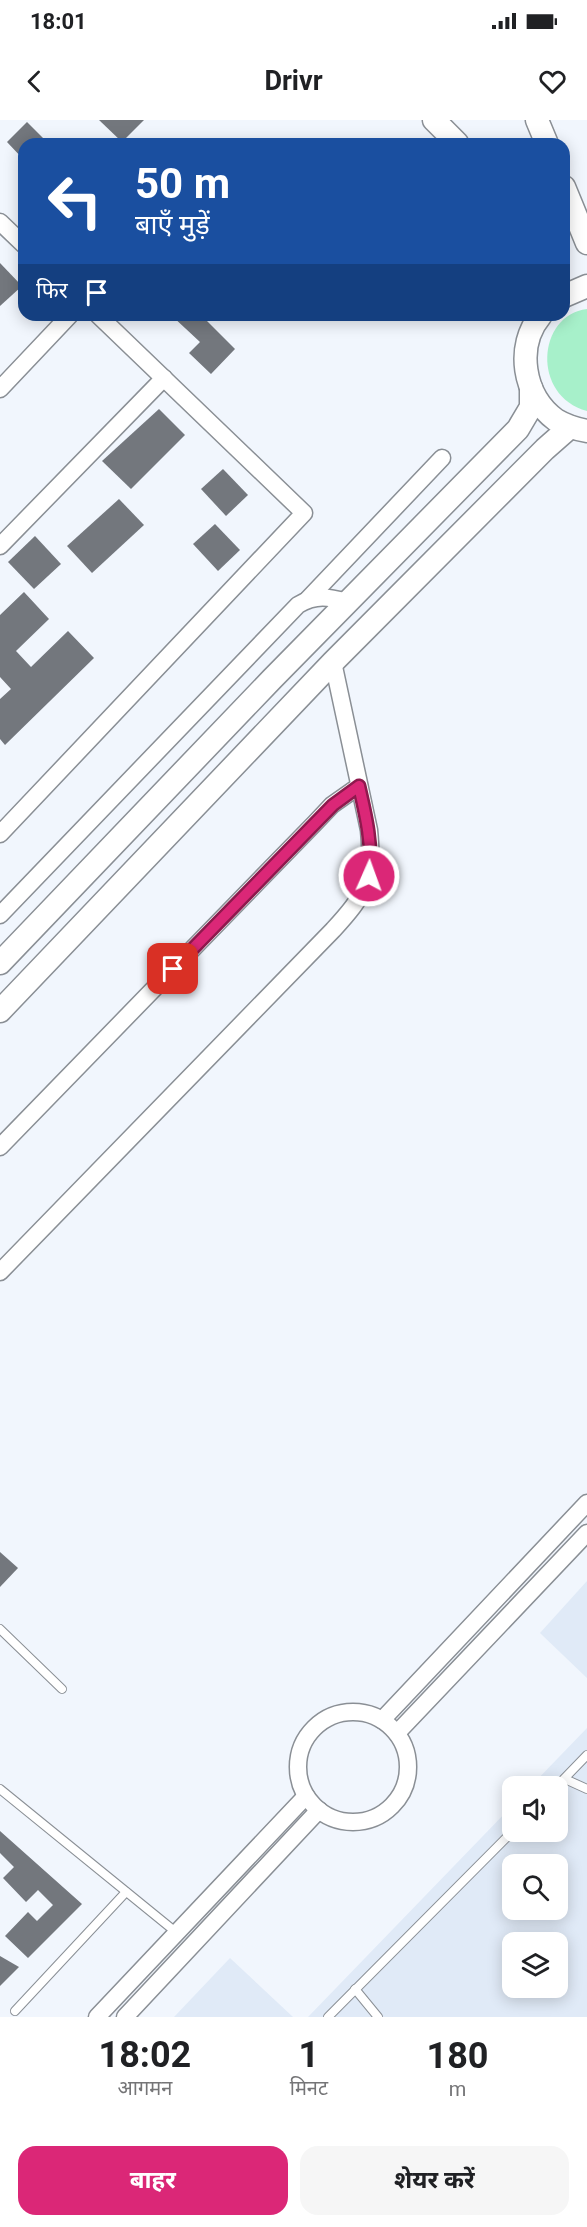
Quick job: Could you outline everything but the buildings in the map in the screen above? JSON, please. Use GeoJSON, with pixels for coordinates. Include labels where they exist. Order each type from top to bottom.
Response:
{"type":"FeatureCollection","features":[{"type":"Feature","properties":{"kind":"street"},"geometry":{"type":"LineString","coordinates":[[434,120],[451,138]]}},
{"type":"Feature","properties":{"kind":"street"},"geometry":{"type":"LineString","coordinates":[[450,120],[455,138]]}},
{"type":"Feature","properties":{"kind":"street"},"geometry":{"type":"LineString","coordinates":[[537,120],[544,138]]}},
{"type":"Feature","properties":{"kind":"street"},"geometry":{"type":"LineString","coordinates":[[570,197],[581,214],[587,243]]}},
{"type":"Feature","properties":{"kind":"street"},"geometry":{"type":"LineString","coordinates":[[0,222],[18,238]]}},
{"type":"Feature","properties":{"kind":"street"},"geometry":{"type":"LineString","coordinates":[[570,293],[587,286]]}},
{"type":"Feature","properties":{"kind":"street"},"geometry":{"type":"LineString","coordinates":[[0,389],[64,321]]}},
{"type":"Feature","properties":{"kind":"street"},"geometry":{"type":"LineString","coordinates":[[0,834],[303,516],[302,510],[104,321]]}},
{"type":"Feature","properties":{"kind":"street"},"geometry":{"type":"LineString","coordinates":[[524,321],[525,367],[531,388],[541,405],[555,419],[579,429]]}},
{"type":"Feature","properties":{"kind":"street"},"geometry":{"type":"LineString","coordinates":[[526,345],[536,321]]}},
{"type":"Feature","properties":{"kind":"street"},"geometry":{"type":"LineString","coordinates":[[0,546],[164,378]]}},
{"type":"Feature","properties":{"kind":"street"},"geometry":{"type":"LineString","coordinates":[[0,963],[348,602],[519,429],[531,408],[531,388]]}},
{"type":"Feature","properties":{"kind":"street"},"geometry":{"type":"LineString","coordinates":[[0,1011],[333,662],[544,449],[579,429]]}},
{"type":"Feature","properties":{"kind":"street"},"geometry":{"type":"LineString","coordinates":[[0,915],[442,458]]}},
{"type":"Feature","properties":{"kind":"street"},"geometry":{"type":"LineString","coordinates":[[308,599],[325,596],[348,602]]}},
{"type":"Feature","properties":{"kind":"street"},"geometry":{"type":"LineString","coordinates":[[0,1272],[354,907],[364,891],[369,876],[371,855],[369,830],[333,662]]}},
{"type":"Feature","properties":{"kind":"street"},"geometry":{"type":"LineString","coordinates":[[0,1147],[315,823],[333,805],[359,786]]}},
{"type":"Feature","properties":{"kind":"street"},"geometry":{"type":"LineString","coordinates":[[382,1720],[587,1503]]}},
{"type":"Feature","properties":{"kind":"street"},"geometry":{"type":"LineString","coordinates":[[397,1733],[587,1533]]}},
{"type":"Feature","properties":{"kind":"street"},"geometry":{"type":"LineString","coordinates":[[346,1712],[365,1713],[382,1720],[397,1733],[405,1749],[408,1766],[405,1783],[397,1799],[385,1811],[369,1819],[352,1822],[334,1819],[319,1810],[306,1796],[299,1779],[298,1761],[302,1743],[313,1728],[328,1717],[346,1712]]}},
{"type":"Feature","properties":{"kind":"street"},"geometry":{"type":"LineString","coordinates":[[96,2017],[306,1796]]}},
{"type":"Feature","properties":{"kind":"street"},"geometry":{"type":"LineString","coordinates":[[125,2017],[319,1810]]}},
{"type":"Feature","properties":{"kind":"lane"},"geometry":{"type":"LineString","coordinates":[[0,1629],[62,1689]]}},
{"type":"Feature","properties":{"kind":"lane"},"geometry":{"type":"LineString","coordinates":[[568,1776],[587,1755]]}},
{"type":"Feature","properties":{"kind":"lane"},"geometry":{"type":"LineString","coordinates":[[568,1780],[587,1789]]}},
{"type":"Feature","properties":{"kind":"lane"},"geometry":{"type":"LineString","coordinates":[[0,1790],[177,1933]]}},
{"type":"Feature","properties":{"kind":"lane"},"geometry":{"type":"LineString","coordinates":[[327,2017],[502,1842]]}},
{"type":"Feature","properties":{"kind":"lane"},"geometry":{"type":"LineString","coordinates":[[15,2011],[126,1892]]}},
{"type":"Feature","properties":{"kind":"lane"},"geometry":{"type":"LineString","coordinates":[[355,1989],[378,2017]]}},
{"type":"Feature","properties":{"kind":"shaded area"},"geometry":{"type":"Polygon","coordinates":[[[587,1581],[587,1678],[540,1633],[587,1581]]]}},
{"type":"Feature","properties":{"kind":"shaded area"},"geometry":{"type":"Polygon","coordinates":[[[587,1728],[587,2017],[308,2017],[502,1816],[502,1842],[568,1842],[568,1776],[541,1776],[587,1728]]]}},
{"type":"Feature","properties":{"kind":"shaded area"},"geometry":{"type":"Polygon","coordinates":[[[230,1958],[293,2017],[174,2017],[230,1958]]]}},
{"type":"Feature","properties":{"kind":"green space"},"geometry":{"type":"Polygon","coordinates":[[[587,309],[587,411],[569,403],[556,390],[549,374],[547,357],[550,340],[558,325],[562,321],[570,321],[570,314],[587,309]]]}},
{"type":"Feature","properties":{"kind":"route"},"geometry":{"type":"LineString","coordinates":[[173,969],[333,805],[359,786],[369,830],[371,855],[369,876]]}}]}
